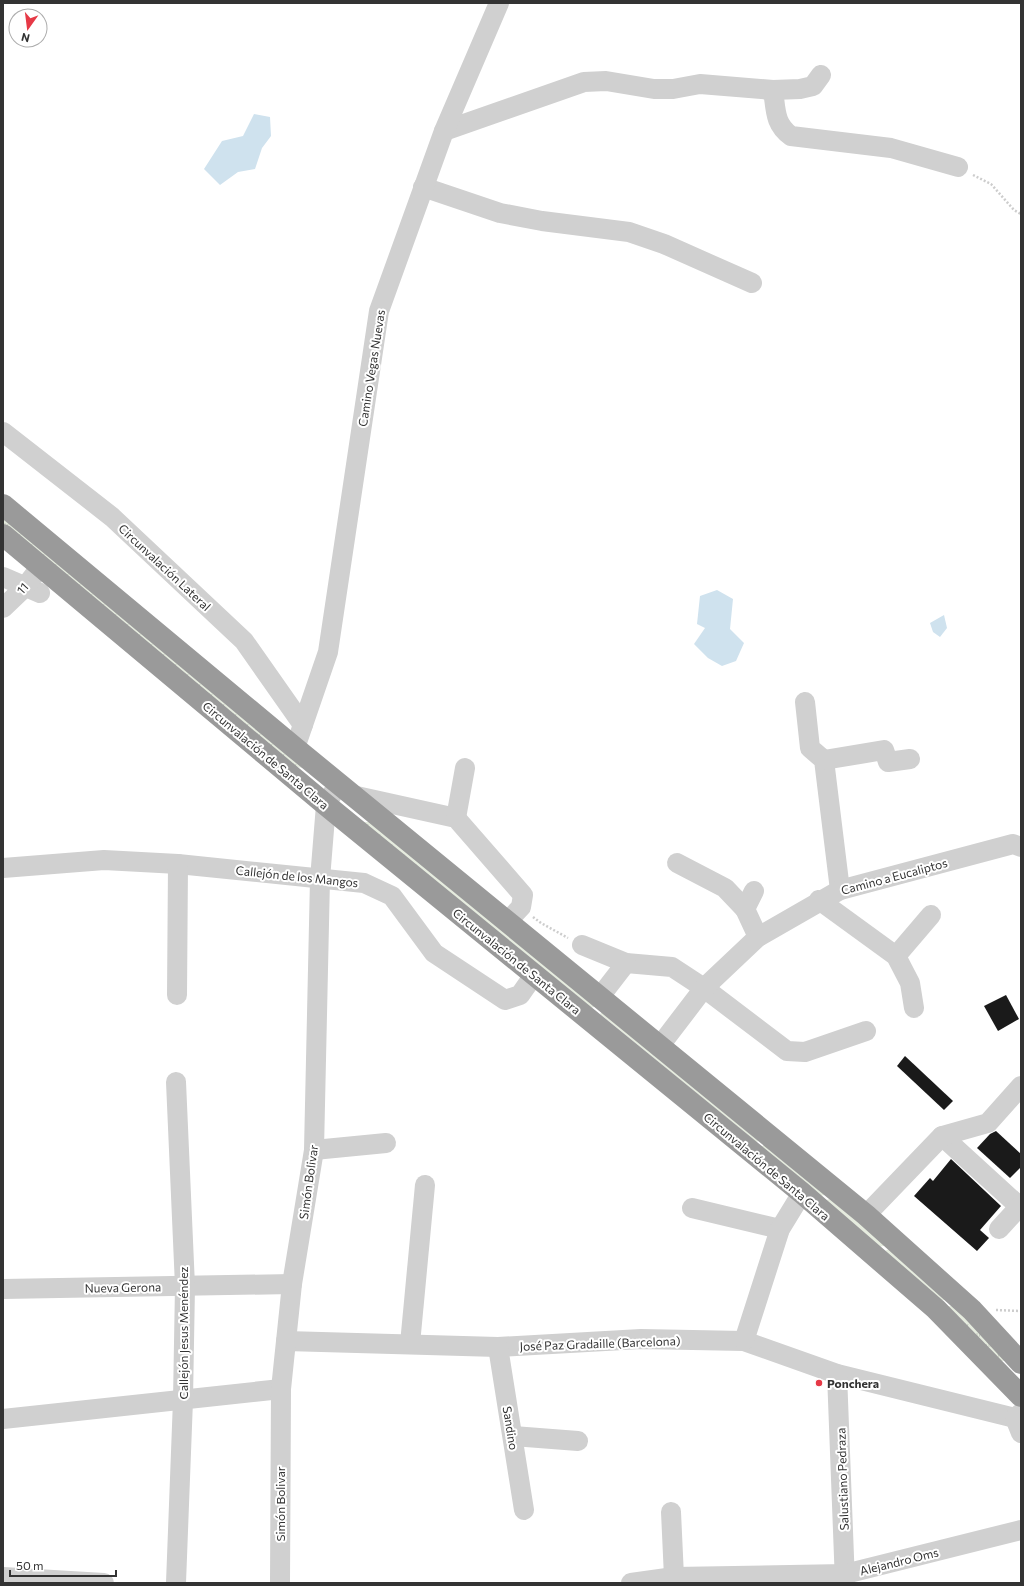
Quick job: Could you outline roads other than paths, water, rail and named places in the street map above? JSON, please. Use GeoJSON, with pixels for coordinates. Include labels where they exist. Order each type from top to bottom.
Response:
{"type":"FeatureCollection","features":[{"type":"Feature","properties":{"kind":"highway","name":"Circunvalación de Santa Clara"},"geometry":{"type":"LineString","coordinates":[[3,505],[345,790],[514,914],[599,998],[866,1215],[972,1310],[1021,1363]]}},
{"type":"Feature","properties":{"kind":"highway","name":"Circunvalación de Santa Clara"},"geometry":{"type":"LineString","coordinates":[[3,535],[326,805],[802,1193],[936,1310],[1021,1396]]}},
{"type":"Feature","properties":{"kind":"street","name":"Camino Vegas Nuevas"},"geometry":{"type":"LineString","coordinates":[[295,748],[328,652],[379,311],[444,131],[499,3]]}},
{"type":"Feature","properties":{"kind":"street"},"geometry":{"type":"LineString","coordinates":[[444,131],[584,82],[606,81],[654,89],[673,90],[700,84],[773,90],[800,89],[813,86],[821,75]]}},
{"type":"Feature","properties":{"kind":"street"},"geometry":{"type":"LineString","coordinates":[[773,90],[778,123],[783,131],[791,136],[891,148],[958,167]]}},
{"type":"Feature","properties":{"kind":"street"},"geometry":{"type":"LineString","coordinates":[[423,188],[500,213],[542,222],[630,232],[664,244],[752,283]]}},
{"type":"Feature","properties":{"kind":"street","name":"Circunvalación Lateral"},"geometry":{"type":"LineString","coordinates":[[3,432],[112,517],[244,641],[303,725]]}},
{"type":"Feature","properties":{"kind":"street","name":"11"},"geometry":{"type":"LineString","coordinates":[[3,608],[32,590],[41,566]]}},
{"type":"Feature","properties":{"kind":"street"},"geometry":{"type":"LineString","coordinates":[[3,577],[32,590]]}},
{"type":"Feature","properties":{"kind":"street"},"geometry":{"type":"LineString","coordinates":[[805,702],[810,748],[824,760],[840,890]]}},
{"type":"Feature","properties":{"kind":"street"},"geometry":{"type":"LineString","coordinates":[[824,760],[884,750],[888,762],[910,760]]}},
{"type":"Feature","properties":{"kind":"street"},"geometry":{"type":"LineString","coordinates":[[456,818],[465,768]]}},
{"type":"Feature","properties":{"kind":"street"},"geometry":{"type":"LineString","coordinates":[[345,790],[456,818],[523,895],[514,914]]}},
{"type":"Feature","properties":{"kind":"street","name":"Simón Bolivar"},"geometry":{"type":"LineString","coordinates":[[280,1583],[281,1389],[292,1284],[314,1150],[320,879],[326,805],[345,790]]}},
{"type":"Feature","properties":{"kind":"street","name":"Camino a Eucaliptos"},"geometry":{"type":"LineString","coordinates":[[659,1047],[704,988],[758,937],[819,900],[840,890],[1013,844],[1021,846]]}},
{"type":"Feature","properties":{"kind":"street","name":"Callejón de los Mangos"},"geometry":{"type":"LineString","coordinates":[[3,868],[104,860],[178,864],[364,883],[392,896],[434,953],[505,1000],[520,995],[534,975]]}},
{"type":"Feature","properties":{"kind":"street"},"geometry":{"type":"LineString","coordinates":[[677,863],[725,888],[745,910],[758,937]]}},
{"type":"Feature","properties":{"kind":"street"},"geometry":{"type":"LineString","coordinates":[[177,995],[178,864]]}},
{"type":"Feature","properties":{"kind":"street"},"geometry":{"type":"LineString","coordinates":[[745,910],[754,891]]}},
{"type":"Feature","properties":{"kind":"street"},"geometry":{"type":"LineString","coordinates":[[819,900],[896,956],[910,983],[914,1008]]}},
{"type":"Feature","properties":{"kind":"street"},"geometry":{"type":"LineString","coordinates":[[896,956],[931,915]]}},
{"type":"Feature","properties":{"kind":"street"},"geometry":{"type":"LineString","coordinates":[[582,945],[626,963],[672,967],[704,988],[787,1051],[805,1052],[866,1031]]}},
{"type":"Feature","properties":{"kind":"street"},"geometry":{"type":"LineString","coordinates":[[599,998],[626,963]]}},
{"type":"Feature","properties":{"kind":"street","name":"Callejón Jesus Menéndez"},"geometry":{"type":"LineString","coordinates":[[176,1082],[185,1286],[183,1400],[176,1583]]}},
{"type":"Feature","properties":{"kind":"street"},"geometry":{"type":"LineString","coordinates":[[866,1215],[942,1136],[988,1122],[1018,1097]]}},
{"type":"Feature","properties":{"kind":"street"},"geometry":{"type":"LineString","coordinates":[[942,1136],[1020,1206],[999,1230]]}},
{"type":"Feature","properties":{"kind":"street"},"geometry":{"type":"LineString","coordinates":[[314,1150],[386,1143]]}},
{"type":"Feature","properties":{"kind":"street"},"geometry":{"type":"LineString","coordinates":[[410,1344],[425,1185]]}},
{"type":"Feature","properties":{"kind":"street"},"geometry":{"type":"LineString","coordinates":[[744,1341],[780,1229],[802,1193]]}},
{"type":"Feature","properties":{"kind":"street"},"geometry":{"type":"LineString","coordinates":[[692,1208],[780,1229]]}},
{"type":"Feature","properties":{"kind":"street","name":"Nueva Gerona"},"geometry":{"type":"LineString","coordinates":[[3,1289],[292,1284]]}},
{"type":"Feature","properties":{"kind":"street","name":"José Paz Gradaille (Barcelona)"},"geometry":{"type":"LineString","coordinates":[[286,1341],[498,1347],[641,1339],[744,1341],[838,1374],[1019,1421]]}},
{"type":"Feature","properties":{"kind":"street","name":"Sandino"},"geometry":{"type":"LineString","coordinates":[[498,1347],[524,1510]]}},
{"type":"Feature","properties":{"kind":"street","name":"Salustiano Pedraza"},"geometry":{"type":"LineString","coordinates":[[838,1374],[845,1579]]}},
{"type":"Feature","properties":{"kind":"street"},"geometry":{"type":"LineString","coordinates":[[3,1419],[281,1389]]}},
{"type":"Feature","properties":{"kind":"street"},"geometry":{"type":"LineString","coordinates":[[513,1436],[578,1441]]}},
{"type":"Feature","properties":{"kind":"street"},"geometry":{"type":"LineString","coordinates":[[671,1512],[674,1577]]}},
{"type":"Feature","properties":{"kind":"street","name":"Alejandro Oms"},"geometry":{"type":"LineString","coordinates":[[631,1583],[674,1577],[845,1579],[1021,1530]]}},
{"type":"Feature","properties":{"kind":"street"},"geometry":{"type":"LineString","coordinates":[[3,1577],[104,1583]]}},
{"type":"Feature","properties":{"kind":"water"},"geometry":{"type":"Polygon","coordinates":[[[254,114],[270,117],[271,136],[262,148],[255,169],[238,172],[220,185],[204,169],[222,141],[243,136],[254,114]]]}},
{"type":"Feature","properties":{"kind":"water"},"geometry":{"type":"Polygon","coordinates":[[[717,590],[733,599],[730,629],[744,643],[736,661],[722,666],[708,658],[694,644],[705,628],[697,624],[700,596],[717,590]]]}},
{"type":"Feature","properties":{"kind":"water"},"geometry":{"type":"Polygon","coordinates":[[[944,615],[947,628],[940,637],[933,632],[930,623],[944,615]]]}},
{"type":"Feature","properties":{"kind":"place","name":"Ponchera"},"geometry":{"type":"Point","coordinates":[819,1383]}}]}
